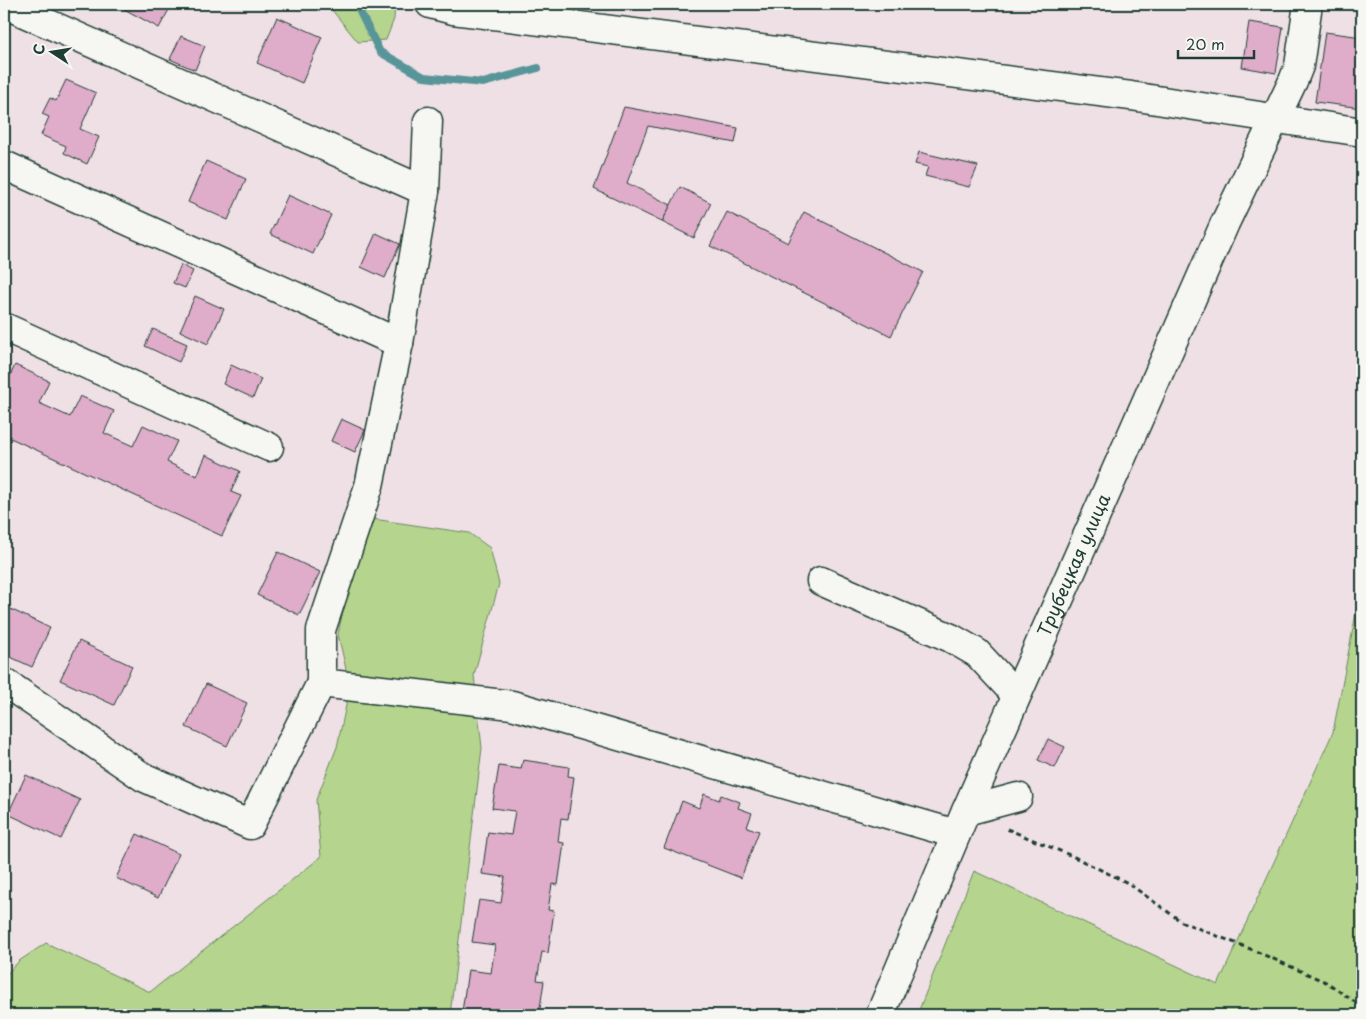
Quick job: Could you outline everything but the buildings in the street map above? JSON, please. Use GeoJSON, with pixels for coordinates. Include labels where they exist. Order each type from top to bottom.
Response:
{"type":"FeatureCollection","features":[{"type":"Feature","properties":{"kind":"street"},"geometry":{"type":"LineString","coordinates":[[4,4],[425,191]]}},
{"type":"Feature","properties":{"kind":"street"},"geometry":{"type":"LineString","coordinates":[[430,4],[453,10],[1131,96],[1362,132]]}},
{"type":"Feature","properties":{"kind":"street","name":"Трубецкая улица"},"geometry":{"type":"LineString","coordinates":[[880,1015],[1016,695],[1224,223],[1293,81],[1299,66],[1308,4]]}},
{"type":"Feature","properties":{"kind":"street"},"geometry":{"type":"LineString","coordinates":[[4,682],[143,777],[250,825],[321,683],[321,630],[369,486],[399,343],[425,191],[428,121]]}},
{"type":"Feature","properties":{"kind":"street"},"geometry":{"type":"LineString","coordinates":[[4,165],[399,343]]}},
{"type":"Feature","properties":{"kind":"street"},"geometry":{"type":"LineString","coordinates":[[4,327],[269,448]]}},
{"type":"Feature","properties":{"kind":"street"},"geometry":{"type":"LineString","coordinates":[[821,581],[951,638],[977,653],[1016,695]]}},
{"type":"Feature","properties":{"kind":"street"},"geometry":{"type":"LineString","coordinates":[[321,683],[512,705],[961,822],[1018,797]]}},
{"type":"Feature","properties":{"kind":"path"},"geometry":{"type":"LineString","coordinates":[[1003,827],[1072,856],[1128,883],[1182,922],[1253,950],[1328,983],[1362,1007]]}},
{"type":"Feature","properties":{"kind":"green space"},"geometry":{"type":"Polygon","coordinates":[[[327,4],[395,4],[394,19],[386,40],[358,42],[327,4]]]}},
{"type":"Feature","properties":{"kind":"green space"},"geometry":{"type":"Polygon","coordinates":[[[373,519],[469,533],[490,548],[499,584],[474,675],[482,748],[450,1015],[4,1015],[4,977],[19,961],[46,943],[150,992],[321,857],[316,800],[337,747],[350,687],[338,634],[359,533],[373,519]]]}},
{"type":"Feature","properties":{"kind":"green space"},"geometry":{"type":"Polygon","coordinates":[[[1357,608],[1362,609],[1362,1015],[917,1015],[974,871],[1218,985],[1333,732],[1357,608]]]}},
{"type":"Feature","properties":{"kind":"waterway"},"geometry":{"type":"LineString","coordinates":[[356,4],[380,52],[424,77],[483,83],[538,68]]}}]}
